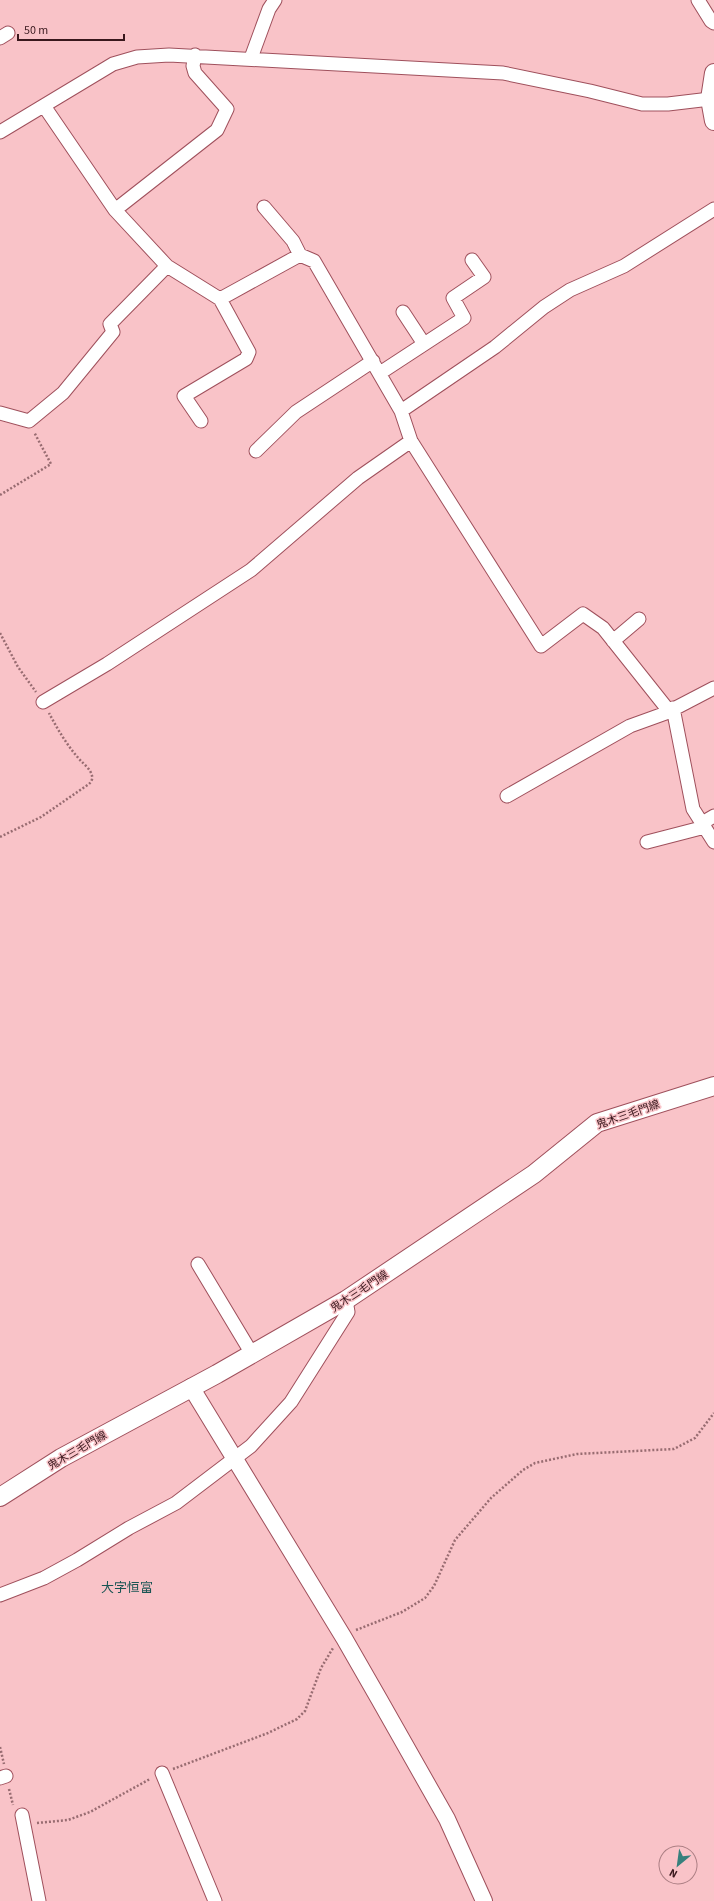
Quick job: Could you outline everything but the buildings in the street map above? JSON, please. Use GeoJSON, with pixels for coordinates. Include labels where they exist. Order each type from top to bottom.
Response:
{"type":"FeatureCollection","features":[{"type":"Feature","properties":{"kind":"main road"},"geometry":{"type":"LineString","coordinates":[[714,73],[710,99],[714,121]]}},
{"type":"Feature","properties":{"kind":"main road","name":"鬼木三毛門線"},"geometry":{"type":"LineString","coordinates":[[0,1497],[61,1458],[191,1388],[346,1300],[534,1174],[597,1123],[714,1086]]}},
{"type":"Feature","properties":{"kind":"street"},"geometry":{"type":"LineString","coordinates":[[251,58],[269,9],[275,0]]}},
{"type":"Feature","properties":{"kind":"street"},"geometry":{"type":"LineString","coordinates":[[698,0],[711,21],[714,22]]}},
{"type":"Feature","properties":{"kind":"street"},"geometry":{"type":"LineString","coordinates":[[116,210],[217,130],[227,109],[195,73],[193,66],[195,55]]}},
{"type":"Feature","properties":{"kind":"street"},"geometry":{"type":"LineString","coordinates":[[0,132],[113,64],[137,57],[195,55],[503,73],[590,91],[642,104],[668,104],[710,99]]}},
{"type":"Feature","properties":{"kind":"street"},"geometry":{"type":"LineString","coordinates":[[44,106],[116,210],[167,266],[220,299],[249,352],[246,359],[184,396],[201,421]]}},
{"type":"Feature","properties":{"kind":"street"},"geometry":{"type":"LineString","coordinates":[[264,207],[293,241],[300,255],[314,261],[401,411],[411,441],[541,646],[583,614],[603,628],[671,710],[693,809],[714,842]]}},
{"type":"Feature","properties":{"kind":"street"},"geometry":{"type":"LineString","coordinates":[[401,411],[494,347],[544,307],[570,290],[624,266],[714,209]]}},
{"type":"Feature","properties":{"kind":"street"},"geometry":{"type":"LineString","coordinates":[[220,299],[300,255]]}},
{"type":"Feature","properties":{"kind":"street"},"geometry":{"type":"LineString","coordinates":[[380,374],[464,318],[453,298],[484,277],[472,260]]}},
{"type":"Feature","properties":{"kind":"street"},"geometry":{"type":"LineString","coordinates":[[0,413],[29,421],[63,393],[113,332],[110,324],[167,266]]}},
{"type":"Feature","properties":{"kind":"street"},"geometry":{"type":"LineString","coordinates":[[403,312],[424,344]]}},
{"type":"Feature","properties":{"kind":"street"},"geometry":{"type":"LineString","coordinates":[[256,451],[296,412],[373,361]]}},
{"type":"Feature","properties":{"kind":"street"},"geometry":{"type":"LineString","coordinates":[[43,702],[107,664],[251,570],[358,478],[411,441]]}},
{"type":"Feature","properties":{"kind":"street"},"geometry":{"type":"LineString","coordinates":[[613,641],[639,619]]}},
{"type":"Feature","properties":{"kind":"street"},"geometry":{"type":"LineString","coordinates":[[507,796],[630,726],[671,710],[714,688]]}},
{"type":"Feature","properties":{"kind":"street"},"geometry":{"type":"LineString","coordinates":[[647,842],[703,825],[714,816]]}},
{"type":"Feature","properties":{"kind":"street"},"geometry":{"type":"LineString","coordinates":[[198,1264],[252,1354]]}},
{"type":"Feature","properties":{"kind":"street"},"geometry":{"type":"LineString","coordinates":[[0,1595],[44,1578],[129,1528],[176,1503],[251,1446],[291,1402],[348,1312],[346,1300]]}},
{"type":"Feature","properties":{"kind":"street"},"geometry":{"type":"LineString","coordinates":[[191,1388],[344,1638],[447,1819],[484,1901]]}},
{"type":"Feature","properties":{"kind":"street"},"geometry":{"type":"LineString","coordinates":[[162,1773],[215,1901]]}},
{"type":"Feature","properties":{"kind":"street"},"geometry":{"type":"LineString","coordinates":[[22,1815],[39,1901]]}},
{"type":"Feature","properties":{"kind":"path"},"geometry":{"type":"LineString","coordinates":[[0,495],[51,464],[39,444],[29,421]]}},
{"type":"Feature","properties":{"kind":"path"},"geometry":{"type":"LineString","coordinates":[[0,633],[18,667],[43,702],[60,733],[92,775],[92,780],[89,784],[41,817],[0,837]]}},
{"type":"Feature","properties":{"kind":"path"},"geometry":{"type":"LineString","coordinates":[[0,1747],[3,1777],[14,1808],[22,1815],[36,1823],[68,1820],[90,1812],[132,1787],[162,1773],[268,1733],[297,1719],[304,1711],[328,1654],[344,1638],[350,1633],[370,1624],[391,1618],[425,1598],[434,1586],[455,1540],[491,1498],[523,1470],[535,1463],[577,1454],[674,1449],[695,1438],[714,1413]]}},
{"type":"Feature","properties":{"kind":"district","name":"大字恒富"},"geometry":{"type":"Point","coordinates":[127,1587]}}]}
